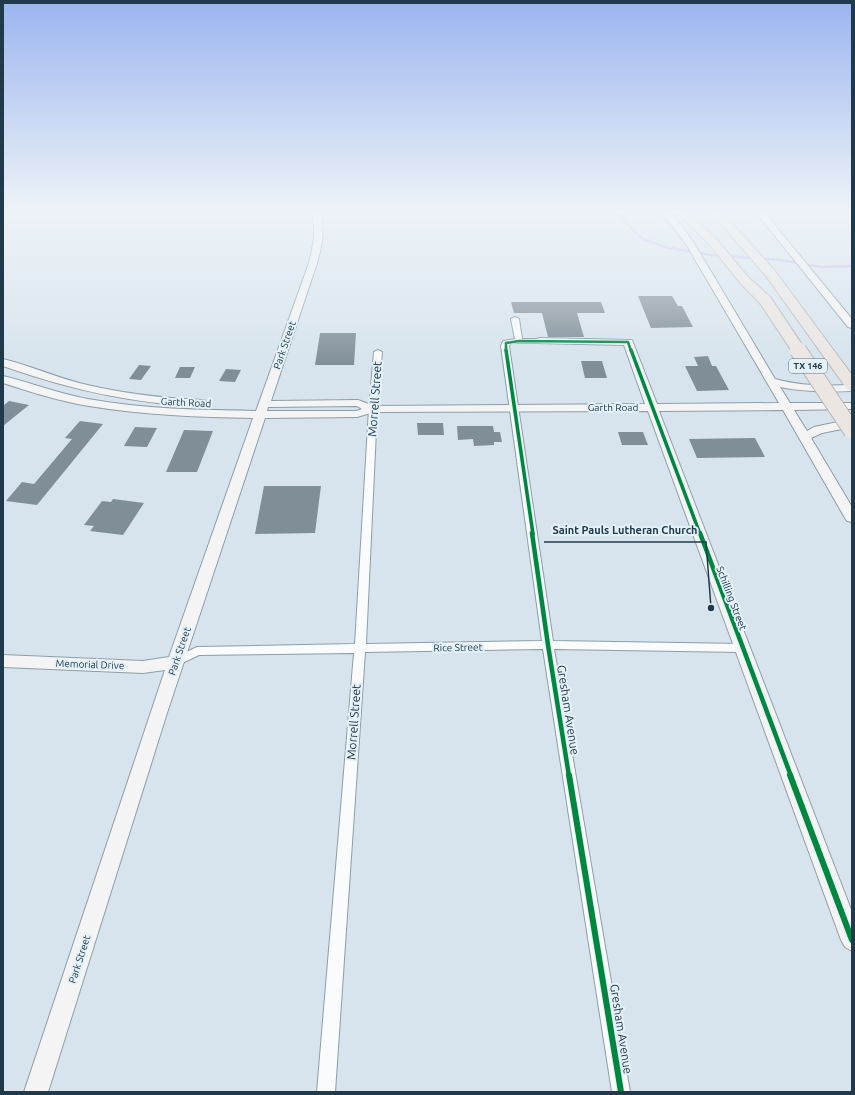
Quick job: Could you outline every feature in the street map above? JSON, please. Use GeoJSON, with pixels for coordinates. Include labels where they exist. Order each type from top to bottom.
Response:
{"type":"FeatureCollection","features":[{"type":"Feature","properties":{"kind":"highway"},"geometry":{"type":"LineString","coordinates":[[729,262],[744,280],[765,300]]}},
{"type":"Feature","properties":{"kind":"highway","name":"TX 146"},"geometry":{"type":"LineString","coordinates":[[741,262],[852,431]]}},
{"type":"Feature","properties":{"kind":"highway","name":"TX 146"},"geometry":{"type":"LineString","coordinates":[[762,262],[776,278],[852,387]]}},
{"type":"Feature","properties":{"kind":"highway"},"geometry":{"type":"LineString","coordinates":[[767,262],[776,278]]}},
{"type":"Feature","properties":{"kind":"main road","name":"Park Street"},"geometry":{"type":"LineString","coordinates":[[36,1092],[176,662],[313,262]]}},
{"type":"Feature","properties":{"kind":"main road"},"geometry":{"type":"LineString","coordinates":[[700,262],[852,518]]}},
{"type":"Feature","properties":{"kind":"main road"},"geometry":{"type":"LineString","coordinates":[[799,262],[852,325]]}},
{"type":"Feature","properties":{"kind":"main road","name":"Schilling Street"},"geometry":{"type":"LineString","coordinates":[[540,341],[628,342],[852,940]]}},
{"type":"Feature","properties":{"kind":"main road","name":"Garth Road"},"geometry":{"type":"LineString","coordinates":[[3,362],[29,372],[74,385],[151,400],[262,409],[357,414],[373,408],[786,405],[852,406]]}},
{"type":"Feature","properties":{"kind":"main road","name":"Garth Road"},"geometry":{"type":"LineString","coordinates":[[3,379],[105,406],[154,411],[262,409]]}},
{"type":"Feature","properties":{"kind":"main road"},"geometry":{"type":"LineString","coordinates":[[771,382],[784,386],[804,388],[852,387]]}},
{"type":"Feature","properties":{"kind":"main road"},"geometry":{"type":"LineString","coordinates":[[59,395],[74,385]]}},
{"type":"Feature","properties":{"kind":"main road"},"geometry":{"type":"LineString","coordinates":[[803,437],[818,430],[852,424]]}},
{"type":"Feature","properties":{"kind":"main road","name":"Memorial Drive"},"geometry":{"type":"LineString","coordinates":[[3,660],[143,667],[176,662]]}},
{"type":"Feature","properties":{"kind":"street"},"geometry":{"type":"LineString","coordinates":[[515,319],[519,341],[540,341]]}},
{"type":"Feature","properties":{"kind":"street","name":"Gresham Avenue"},"geometry":{"type":"LineString","coordinates":[[519,341],[506,343],[505,346],[548,646],[621,1092]]}},
{"type":"Feature","properties":{"kind":"street","name":"Morrell Street"},"geometry":{"type":"LineString","coordinates":[[326,1092],[360,649],[373,408],[378,352]]}},
{"type":"Feature","properties":{"kind":"street","name":"Rice Street"},"geometry":{"type":"LineString","coordinates":[[176,662],[196,651],[548,646],[742,648]]}},
{"type":"Feature","properties":{"kind":"building"},"geometry":{"type":"Polygon","coordinates":[[[638,296],[672,296],[678,306],[682,306],[693,327],[651,328],[638,296]]]}},
{"type":"Feature","properties":{"kind":"building"},"geometry":{"type":"Polygon","coordinates":[[[511,302],[601,302],[605,313],[577,313],[584,337],[548,337],[542,313],[514,313],[511,302]]]}},
{"type":"Feature","properties":{"kind":"building"},"geometry":{"type":"Polygon","coordinates":[[[320,333],[356,333],[354,365],[315,365],[320,333]]]}},
{"type":"Feature","properties":{"kind":"building"},"geometry":{"type":"Polygon","coordinates":[[[708,356],[712,366],[716,366],[729,390],[697,391],[685,366],[698,366],[694,357],[708,356]]]}},
{"type":"Feature","properties":{"kind":"building"},"geometry":{"type":"Polygon","coordinates":[[[581,361],[602,361],[607,378],[585,378],[581,361]]]}},
{"type":"Feature","properties":{"kind":"building"},"geometry":{"type":"Polygon","coordinates":[[[139,365],[151,366],[141,380],[129,379],[139,365]]]}},
{"type":"Feature","properties":{"kind":"building"},"geometry":{"type":"Polygon","coordinates":[[[180,367],[195,367],[190,378],[175,378],[180,367]]]}},
{"type":"Feature","properties":{"kind":"building"},"geometry":{"type":"Polygon","coordinates":[[[226,369],[241,370],[235,382],[219,381],[226,369]]]}},
{"type":"Feature","properties":{"kind":"building"},"geometry":{"type":"Polygon","coordinates":[[[9,401],[29,405],[3,426],[3,406],[9,401]]]}},
{"type":"Feature","properties":{"kind":"building"},"geometry":{"type":"Polygon","coordinates":[[[80,421],[103,424],[37,505],[6,501],[22,482],[34,484],[72,439],[65,438],[80,421]]]}},
{"type":"Feature","properties":{"kind":"building"},"geometry":{"type":"Polygon","coordinates":[[[417,423],[443,423],[444,435],[418,435],[417,423]]]}},
{"type":"Feature","properties":{"kind":"building"},"geometry":{"type":"Polygon","coordinates":[[[457,426],[493,426],[494,432],[500,432],[502,442],[494,442],[494,445],[474,446],[473,439],[458,440],[457,426]]]}},
{"type":"Feature","properties":{"kind":"building"},"geometry":{"type":"Polygon","coordinates":[[[135,427],[157,428],[147,447],[124,446],[135,427]]]}},
{"type":"Feature","properties":{"kind":"building"},"geometry":{"type":"Polygon","coordinates":[[[184,430],[213,431],[197,472],[166,472],[184,430]]]}},
{"type":"Feature","properties":{"kind":"building"},"geometry":{"type":"Polygon","coordinates":[[[618,432],[643,432],[648,445],[622,445],[618,432]]]}},
{"type":"Feature","properties":{"kind":"building"},"geometry":{"type":"Polygon","coordinates":[[[755,438],[765,457],[697,458],[689,439],[755,438]]]}},
{"type":"Feature","properties":{"kind":"building"},"geometry":{"type":"Polygon","coordinates":[[[264,486],[321,486],[315,533],[255,534],[264,486]]]}},
{"type":"Feature","properties":{"kind":"building"},"geometry":{"type":"Polygon","coordinates":[[[113,499],[144,503],[123,535],[90,531],[94,526],[84,525],[102,501],[111,502],[113,499]]]}},
{"type":"Feature","properties":{"kind":"waterway"},"geometry":{"type":"LineString","coordinates":[[793,262],[821,267],[852,266]]}},
{"type":"Feature","properties":{"kind":"cycle path"},"geometry":{"type":"LineString","coordinates":[[621,1092],[548,645],[505,346],[506,343],[519,341],[628,342],[852,940]]}},
{"type":"Feature","properties":{"kind":"place","name":"Saint Pauls Lutheran Church"},"geometry":{"type":"Point","coordinates":[711,608]}}]}
